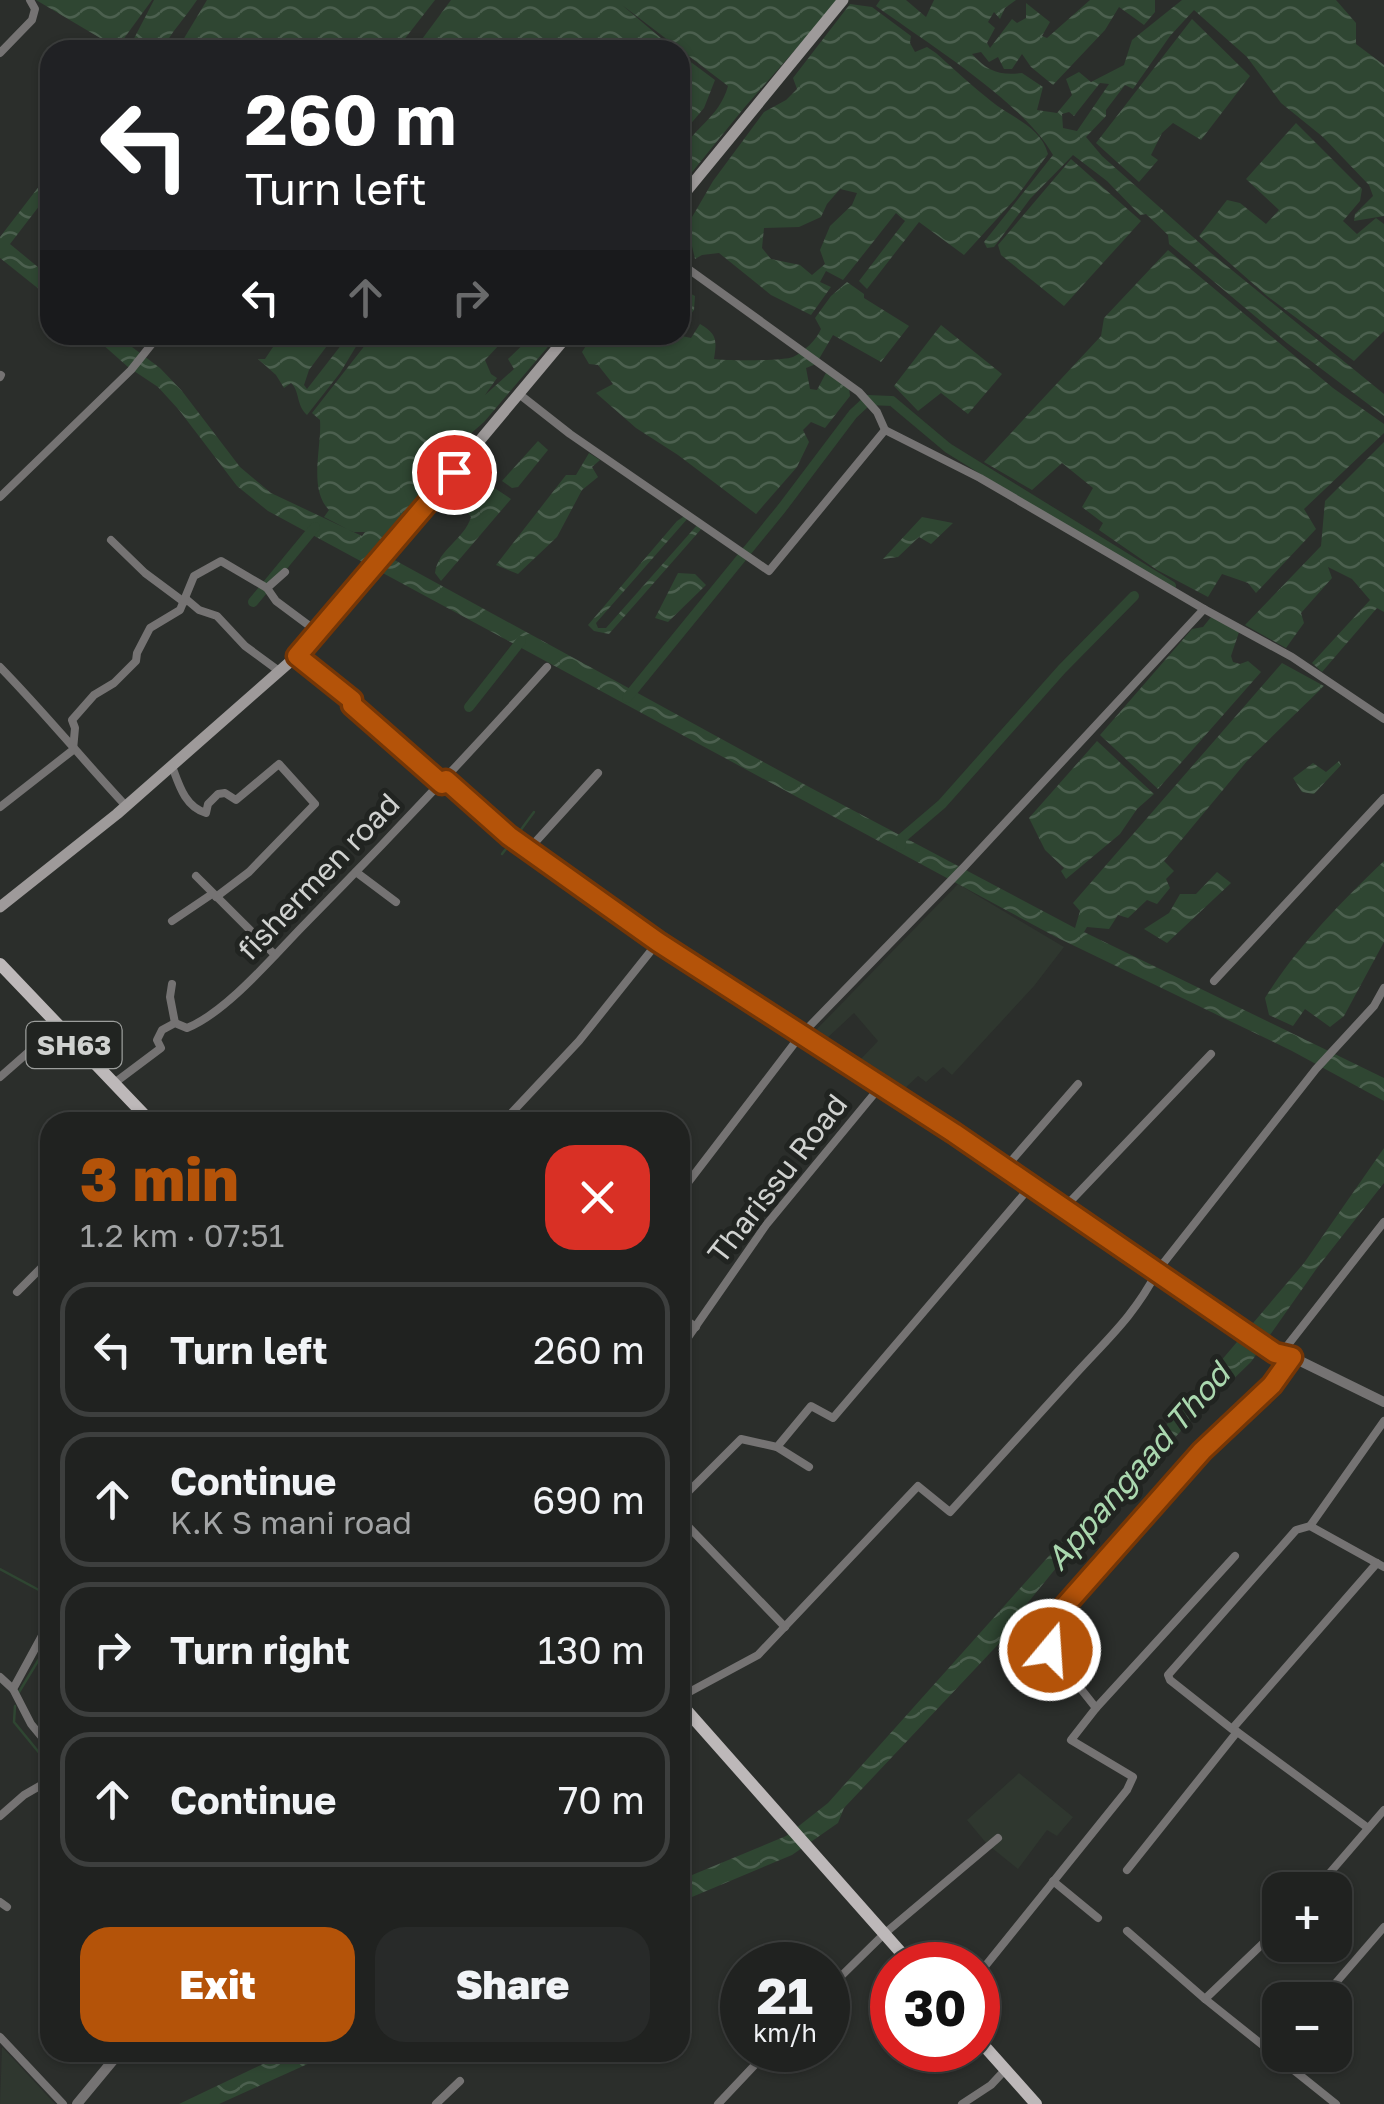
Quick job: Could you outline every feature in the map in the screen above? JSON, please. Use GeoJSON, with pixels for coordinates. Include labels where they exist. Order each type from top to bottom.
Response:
{"type":"FeatureCollection","features":[{"type":"Feature","properties":{"kind":"main road"},"geometry":{"type":"LineString","coordinates":[[690,187],[844,0]]}},
{"type":"Feature","properties":{"kind":"main road"},"geometry":{"type":"LineString","coordinates":[[0,907],[126,806],[297,656],[560,345]]}},
{"type":"Feature","properties":{"kind":"main road","name":"SH63"},"geometry":{"type":"LineString","coordinates":[[0,964],[140,1112]]}},
{"type":"Feature","properties":{"kind":"main road"},"geometry":{"type":"LineString","coordinates":[[690,1712],[891,1942]]}},
{"type":"Feature","properties":{"kind":"main road"},"geometry":{"type":"LineString","coordinates":[[1000,2064],[1036,2104]]}},
{"type":"Feature","properties":{"kind":"street"},"geometry":{"type":"LineString","coordinates":[[0,53],[32,20],[35,10],[30,0]]}},
{"type":"Feature","properties":{"kind":"street"},"geometry":{"type":"LineString","coordinates":[[690,270],[859,392],[877,412],[886,430],[980,478],[1292,657],[1384,719]]}},
{"type":"Feature","properties":{"kind":"street"},"geometry":{"type":"LineString","coordinates":[[0,497],[131,370],[152,345]]}},
{"type":"Feature","properties":{"kind":"street"},"geometry":{"type":"LineString","coordinates":[[519,394],[570,434],[769,571],[886,430]]}},
{"type":"Feature","properties":{"kind":"street"},"geometry":{"type":"LineString","coordinates":[[110,540],[145,573],[199,610],[218,616],[245,646],[279,672]]}},
{"type":"Feature","properties":{"kind":"street"},"geometry":{"type":"LineString","coordinates":[[0,807],[73,750],[72,720],[79,711],[136,661],[150,628],[180,610],[194,576],[221,561],[265,587],[276,601],[319,633]]}},
{"type":"Feature","properties":{"kind":"street"},"geometry":{"type":"LineString","coordinates":[[265,587],[285,572]]}},
{"type":"Feature","properties":{"kind":"street"},"geometry":{"type":"LineString","coordinates":[[690,1180],[800,1036],[949,883],[1204,609]]}},
{"type":"Feature","properties":{"kind":"street"},"geometry":{"type":"LineString","coordinates":[[297,656],[352,700],[352,705],[378,730],[514,839],[658,942],[1005,1168],[1282,1355],[1384,1402]]}},
{"type":"Feature","properties":{"kind":"street"},"geometry":{"type":"LineString","coordinates":[[0,667],[51,718],[73,750],[126,806]]}},
{"type":"Feature","properties":{"kind":"street","name":"fishermen road"},"geometry":{"type":"LineString","coordinates":[[175,1023],[187,1028],[200,1023],[275,956],[444,782],[547,667]]}},
{"type":"Feature","properties":{"kind":"street"},"geometry":{"type":"LineString","coordinates":[[172,766],[178,786],[190,803],[206,814],[208,804],[218,794],[225,793],[236,800],[279,764],[316,804],[249,872],[172,921]]}},
{"type":"Feature","properties":{"kind":"street"},"geometry":{"type":"LineString","coordinates":[[529,849],[598,773]]}},
{"type":"Feature","properties":{"kind":"street"},"geometry":{"type":"LineString","coordinates":[[1214,981],[1384,798]]}},
{"type":"Feature","properties":{"kind":"street"},"geometry":{"type":"LineString","coordinates":[[356,872],[396,902]]}},
{"type":"Feature","properties":{"kind":"street"},"geometry":{"type":"LineString","coordinates":[[196,876],[275,956]]}},
{"type":"Feature","properties":{"kind":"street"},"geometry":{"type":"LineString","coordinates":[[512,1112],[579,1041],[658,942]]}},
{"type":"Feature","properties":{"kind":"street"},"geometry":{"type":"LineString","coordinates":[[113,1084],[161,1048],[157,1040],[162,1030],[175,1023],[172,984]]}},
{"type":"Feature","properties":{"kind":"street"},"geometry":{"type":"LineString","coordinates":[[690,1694],[758,1655],[918,1486],[950,1512],[1118,1331],[1140,1304],[1158,1270],[1316,1070],[1374,1006],[1384,988]]}},
{"type":"Feature","properties":{"kind":"street"},"geometry":{"type":"LineString","coordinates":[[0,1078],[57,1027]]}},
{"type":"Feature","properties":{"kind":"street"},"geometry":{"type":"LineString","coordinates":[[1064,1208],[1211,1054]]}},
{"type":"Feature","properties":{"kind":"street"},"geometry":{"type":"LineString","coordinates":[[1005,1168],[1078,1084]]}},
{"type":"Feature","properties":{"kind":"street","name":"Tharissu Road"},"geometry":{"type":"LineString","coordinates":[[690,1335],[766,1224],[879,1088]]}},
{"type":"Feature","properties":{"kind":"street"},"geometry":{"type":"LineString","coordinates":[[777,1447],[811,1406],[833,1418],[1031,1186]]}},
{"type":"Feature","properties":{"kind":"street"},"geometry":{"type":"LineString","coordinates":[[1096,1708],[1050,1650],[1048,1625],[1202,1451],[1272,1385],[1282,1355],[1384,1222]]}},
{"type":"Feature","properties":{"kind":"street"},"geometry":{"type":"LineString","coordinates":[[17,1292],[40,1269]]}},
{"type":"Feature","properties":{"kind":"street"},"geometry":{"type":"LineString","coordinates":[[690,1323],[696,1327]]}},
{"type":"Feature","properties":{"kind":"street"},"geometry":{"type":"LineString","coordinates":[[1368,1828],[1234,1730],[1168,1675],[1296,1530],[1310,1526],[1384,1422]]}},
{"type":"Feature","properties":{"kind":"street"},"geometry":{"type":"LineString","coordinates":[[690,1490],[741,1439],[777,1447],[810,1466]]}},
{"type":"Feature","properties":{"kind":"street"},"geometry":{"type":"LineString","coordinates":[[1127,1870],[1234,1730],[1380,1565],[1310,1526]]}},
{"type":"Feature","properties":{"kind":"street"},"geometry":{"type":"LineString","coordinates":[[690,1528],[785,1627]]}},
{"type":"Feature","properties":{"kind":"street"},"geometry":{"type":"LineString","coordinates":[[1000,1947],[1127,1790],[1133,1777],[1071,1740],[1235,1556]]}},
{"type":"Feature","properties":{"kind":"street"},"geometry":{"type":"LineString","coordinates":[[13,1690],[40,1640]]}},
{"type":"Feature","properties":{"kind":"street"},"geometry":{"type":"LineString","coordinates":[[0,1677],[13,1690],[40,1735]]}},
{"type":"Feature","properties":{"kind":"street"},"geometry":{"type":"LineString","coordinates":[[0,1816],[40,1786]]}},
{"type":"Feature","properties":{"kind":"street"},"geometry":{"type":"LineString","coordinates":[[1330,1872],[1384,1810]]}},
{"type":"Feature","properties":{"kind":"street"},"geometry":{"type":"LineString","coordinates":[[850,1967],[998,1838]]}},
{"type":"Feature","properties":{"kind":"street"},"geometry":{"type":"LineString","coordinates":[[1053,1881],[1098,1918]]}},
{"type":"Feature","properties":{"kind":"street"},"geometry":{"type":"LineString","coordinates":[[1337,1982],[1384,1928]]}},
{"type":"Feature","properties":{"kind":"street"},"geometry":{"type":"LineString","coordinates":[[1128,1931],[1262,2046]]}},
{"type":"Feature","properties":{"kind":"street"},"geometry":{"type":"LineString","coordinates":[[1205,1999],[1262,1944]]}},
{"type":"Feature","properties":{"kind":"street"},"geometry":{"type":"LineString","coordinates":[[0,2038],[63,2104]]}},
{"type":"Feature","properties":{"kind":"street"},"geometry":{"type":"LineString","coordinates":[[77,2104],[112,2062]]}},
{"type":"Feature","properties":{"kind":"street"},"geometry":{"type":"LineString","coordinates":[[962,2104],[991,2085],[1005,2070]]}},
{"type":"Feature","properties":{"kind":"street"},"geometry":{"type":"LineString","coordinates":[[718,2104],[748,2072]]}},
{"type":"Feature","properties":{"kind":"street"},"geometry":{"type":"LineString","coordinates":[[1295,2072],[1336,2104]]}},
{"type":"Feature","properties":{"kind":"street"},"geometry":{"type":"LineString","coordinates":[[436,2104],[460,2080]]}},
{"type":"Feature","properties":{"kind":"shaded area"},"geometry":{"type":"Polygon","coordinates":[[[958,884],[1064,947],[1034,986],[952,1075],[943,1067],[926,1082],[918,1076],[899,1094],[859,1061],[878,1041],[854,1013],[824,1041],[814,1032],[958,884]]]}},
{"type":"Feature","properties":{"kind":"shaded area"},"geometry":{"type":"Polygon","coordinates":[[[1019,1773],[1073,1817],[1057,1836],[1047,1830],[1018,1869],[987,1844],[967,1820],[1019,1773]]]}},
{"type":"Feature","properties":{"kind":"shaded area"},"geometry":{"type":"Polygon","coordinates":[[[2,2047],[18,2064],[55,2104],[0,2104],[2,2047]]]}},
{"type":"Feature","properties":{"kind":"water"},"geometry":{"type":"Polygon","coordinates":[[[36,0],[152,0],[123,40],[104,40],[36,0]]]}},
{"type":"Feature","properties":{"kind":"water"},"geometry":{"type":"Polygon","coordinates":[[[154,0],[197,0],[168,40],[133,40],[154,0]]]}},
{"type":"Feature","properties":{"kind":"water"},"geometry":{"type":"Polygon","coordinates":[[[207,0],[435,0],[404,40],[183,40],[207,0]]]}},
{"type":"Feature","properties":{"kind":"water"},"geometry":{"type":"Polygon","coordinates":[[[451,0],[839,0],[690,175],[690,140],[718,107],[728,86],[690,57],[690,40],[668,40],[622,5],[663,40],[421,40],[451,0]]]}},
{"type":"Feature","properties":{"kind":"water"},"geometry":{"type":"Polygon","coordinates":[[[880,0],[906,0],[926,17],[934,0],[1016,0],[1005,8],[1000,19],[994,12],[988,22],[995,28],[987,43],[990,48],[1012,19],[1017,23],[1026,18],[1026,3],[1050,22],[1042,36],[1047,38],[1090,0],[1155,0],[1155,12],[1144,25],[1119,7],[1105,30],[1053,85],[1022,54],[1012,69],[1004,69],[998,57],[989,62],[981,52],[972,54],[994,71],[1022,73],[1043,87],[1037,110],[1057,113],[1072,95],[1066,79],[1079,72],[1091,82],[1124,65],[1132,40],[1182,0],[1336,0],[1356,23],[1356,44],[1384,65],[1384,216],[1354,221],[1355,214],[1373,196],[1369,185],[1323,137],[1281,103],[1247,57],[1194,10],[1170,36],[1133,89],[1125,85],[1106,110],[1106,116],[1086,137],[1102,156],[1211,253],[1384,394],[1384,416],[1287,343],[1169,244],[1168,235],[1146,214],[1140,215],[1107,181],[1073,155],[1030,199],[994,247],[987,248],[984,242],[1053,155],[1020,114],[997,94],[876,6],[880,0]],[[1100,83],[1074,116],[1069,112],[1062,114],[1063,128],[1077,131],[1109,84],[1100,83]]]}},
{"type":"Feature","properties":{"kind":"water"},"geometry":{"type":"Polygon","coordinates":[[[850,4],[872,7],[911,36],[915,52],[927,47],[991,101],[1032,129],[1048,154],[1015,199],[964,255],[919,222],[867,289],[859,281],[905,221],[896,213],[843,280],[826,271],[820,282],[831,287],[811,315],[771,295],[719,253],[695,259],[690,244],[690,221],[713,181],[764,112],[797,89],[793,78],[850,4]],[[840,189],[821,217],[799,227],[764,228],[762,248],[771,259],[800,265],[812,275],[825,264],[820,250],[830,226],[852,205],[857,193],[840,189]]]}},
{"type":"Feature","properties":{"kind":"water"},"geometry":{"type":"Polygon","coordinates":[[[1192,19],[1250,76],[1201,140],[1173,123],[1162,133],[1151,155],[1158,160],[1139,182],[1096,143],[1192,19]]]}},
{"type":"Feature","properties":{"kind":"water"},"geometry":{"type":"Polygon","coordinates":[[[690,61],[715,80],[704,108],[690,125],[690,61]]]}},
{"type":"Feature","properties":{"kind":"water"},"geometry":{"type":"Polygon","coordinates":[[[1296,123],[1362,189],[1360,201],[1343,221],[1357,234],[1376,218],[1384,224],[1384,331],[1354,361],[1267,296],[1199,236],[1227,200],[1240,203],[1266,224],[1279,210],[1246,179],[1296,123]]]}},
{"type":"Feature","properties":{"kind":"water"},"geometry":{"type":"Polygon","coordinates":[[[1071,159],[1141,221],[1064,306],[1001,255],[998,245],[1071,159]]]}},
{"type":"Feature","properties":{"kind":"water"},"geometry":{"type":"Polygon","coordinates":[[[40,185],[40,205],[10,244],[40,269],[40,290],[0,258],[0,237],[40,185]]]}},
{"type":"Feature","properties":{"kind":"water"},"geometry":{"type":"Polygon","coordinates":[[[1168,250],[1333,388],[1384,424],[1384,433],[1304,509],[1316,529],[1256,593],[1248,583],[1222,574],[1208,597],[1157,570],[1099,530],[1103,523],[1082,507],[1093,488],[1062,463],[1032,490],[984,462],[1101,336],[1104,318],[1168,250]]]}},
{"type":"Feature","properties":{"kind":"water"},"geometry":{"type":"Polygon","coordinates":[[[847,282],[864,298],[909,326],[881,362],[833,335],[816,364],[806,368],[810,389],[817,390],[828,369],[849,388],[850,396],[825,428],[811,422],[803,430],[809,442],[797,467],[756,514],[636,428],[596,393],[613,384],[598,365],[589,364],[582,352],[587,345],[690,345],[690,338],[700,324],[714,338],[714,359],[793,357],[810,345],[821,329],[815,318],[847,282]]]}},
{"type":"Feature","properties":{"kind":"water"},"geometry":{"type":"Polygon","coordinates":[[[690,293],[695,296],[690,315],[690,293]]]}},
{"type":"Feature","properties":{"kind":"water"},"geometry":{"type":"Polygon","coordinates":[[[941,325],[1002,374],[968,414],[941,393],[918,411],[894,386],[941,325]]]}},
{"type":"Feature","properties":{"kind":"water"},"geometry":{"type":"Polygon","coordinates":[[[103,345],[129,345],[160,368],[240,467],[271,493],[347,529],[324,517],[329,510],[317,479],[320,420],[312,413],[365,345],[499,345],[485,360],[497,378],[485,395],[514,369],[508,359],[523,345],[549,345],[468,436],[423,496],[412,504],[380,552],[1075,928],[1080,911],[1073,903],[1282,663],[1324,686],[1247,761],[1164,861],[1174,871],[1166,879],[1170,888],[1157,904],[1147,900],[1128,918],[1118,915],[1109,929],[1087,927],[1084,932],[1384,1078],[1384,1101],[1292,1051],[1056,937],[268,511],[237,486],[158,387],[103,345]]]}},
{"type":"Feature","properties":{"kind":"water"},"geometry":{"type":"Polygon","coordinates":[[[274,345],[328,345],[309,370],[304,385],[307,389],[341,345],[357,345],[307,415],[291,383],[284,388],[258,359],[265,359],[274,345]]]}},
{"type":"Feature","properties":{"kind":"water"},"geometry":{"type":"Polygon","coordinates":[[[538,441],[548,450],[518,487],[512,488],[502,481],[538,441]]]}},
{"type":"Feature","properties":{"kind":"water"},"geometry":{"type":"Polygon","coordinates":[[[1384,442],[1384,612],[1377,608],[1322,672],[1312,663],[1370,600],[1352,579],[1328,567],[1332,578],[1301,613],[1304,623],[1286,648],[1245,625],[1321,546],[1325,501],[1384,442]]]}},
{"type":"Feature","properties":{"kind":"water"},"geometry":{"type":"Polygon","coordinates":[[[589,453],[600,460],[592,467],[598,477],[582,490],[557,537],[518,574],[496,565],[566,475],[576,475],[589,453]]]}},
{"type":"Feature","properties":{"kind":"water"},"geometry":{"type":"Polygon","coordinates":[[[493,487],[511,499],[441,581],[435,573],[441,557],[468,525],[468,513],[493,487]]]}},
{"type":"Feature","properties":{"kind":"water"},"geometry":{"type":"Polygon","coordinates":[[[686,515],[688,518],[596,623],[598,628],[606,628],[698,524],[703,527],[609,634],[594,631],[588,625],[686,515]]]}},
{"type":"Feature","properties":{"kind":"water"},"geometry":{"type":"Polygon","coordinates":[[[922,517],[953,523],[931,544],[919,537],[898,557],[883,559],[922,517]]]}},
{"type":"Feature","properties":{"kind":"water"},"geometry":{"type":"Polygon","coordinates":[[[678,573],[695,574],[706,585],[668,622],[655,618],[678,573]]]}},
{"type":"Feature","properties":{"kind":"water"},"geometry":{"type":"Polygon","coordinates":[[[1211,617],[1239,632],[1231,656],[1233,662],[1248,661],[1261,672],[1158,789],[1100,735],[1192,629],[1203,627],[1211,617]]]}},
{"type":"Feature","properties":{"kind":"water"},"geometry":{"type":"Polygon","coordinates":[[[1097,741],[1154,794],[1137,809],[1120,834],[1066,879],[1061,871],[1064,868],[1045,850],[1029,818],[1097,741]]]}},
{"type":"Feature","properties":{"kind":"water"},"geometry":{"type":"Polygon","coordinates":[[[1339,761],[1341,765],[1314,794],[1302,792],[1293,778],[1313,763],[1326,772],[1339,761]]]}},
{"type":"Feature","properties":{"kind":"water"},"geometry":{"type":"Polygon","coordinates":[[[1384,861],[1384,942],[1344,1016],[1330,1027],[1305,1009],[1293,1026],[1269,1015],[1265,998],[1291,961],[1384,861]]]}},
{"type":"Feature","properties":{"kind":"water"},"geometry":{"type":"Polygon","coordinates":[[[1217,872],[1231,883],[1167,943],[1144,929],[1169,913],[1180,894],[1196,894],[1217,872]]]}},
{"type":"Feature","properties":{"kind":"water","name":"Appangaad Thod"},"geometry":{"type":"Polygon","coordinates":[[[1384,1148],[1384,1183],[1317,1268],[1251,1362],[1192,1419],[1069,1552],[1007,1635],[844,1808],[838,1823],[792,1855],[690,1898],[690,1876],[786,1836],[828,1803],[1175,1415],[1304,1263],[1384,1148]]]}},
{"type":"Feature","properties":{"kind":"water"},"geometry":{"type":"Polygon","coordinates":[[[267,2062],[312,2062],[219,2104],[179,2104],[267,2062]]]}},
{"type":"Feature","properties":{"kind":"waterway"},"geometry":{"type":"LineString","coordinates":[[627,698],[868,400],[892,401],[948,448],[1171,586]]}},
{"type":"Feature","properties":{"kind":"waterway"},"geometry":{"type":"LineString","coordinates":[[253,602],[315,527]]}},
{"type":"Feature","properties":{"kind":"waterway"},"geometry":{"type":"LineString","coordinates":[[901,846],[901,839],[942,804],[1062,669],[1134,596]]}},
{"type":"Feature","properties":{"kind":"waterway"},"geometry":{"type":"LineString","coordinates":[[469,707],[521,641]]}},
{"type":"Feature","properties":{"kind":"waterway"},"geometry":{"type":"LineString","coordinates":[[517,835],[534,812]]}},
{"type":"Feature","properties":{"kind":"waterway"},"geometry":{"type":"LineString","coordinates":[[502,854],[512,841]]}},
{"type":"Feature","properties":{"kind":"waterway"},"geometry":{"type":"LineString","coordinates":[[0,1569],[40,1591]]}},
{"type":"Feature","properties":{"kind":"waterway"},"geometry":{"type":"LineString","coordinates":[[19,1692],[40,1657]]}},
{"type":"Feature","properties":{"kind":"waterway"},"geometry":{"type":"LineString","coordinates":[[15,1706],[14,1722],[40,1754]]}},
{"type":"Feature","properties":{"kind":"route"},"geometry":{"type":"LineString","coordinates":[[454,472],[297,656],[352,700],[352,705],[378,730],[442,784],[446,780],[509,836],[658,942],[954,1133],[1275,1353],[1292,1357],[1272,1385],[1202,1451],[1048,1625],[1050,1650]]}}]}
